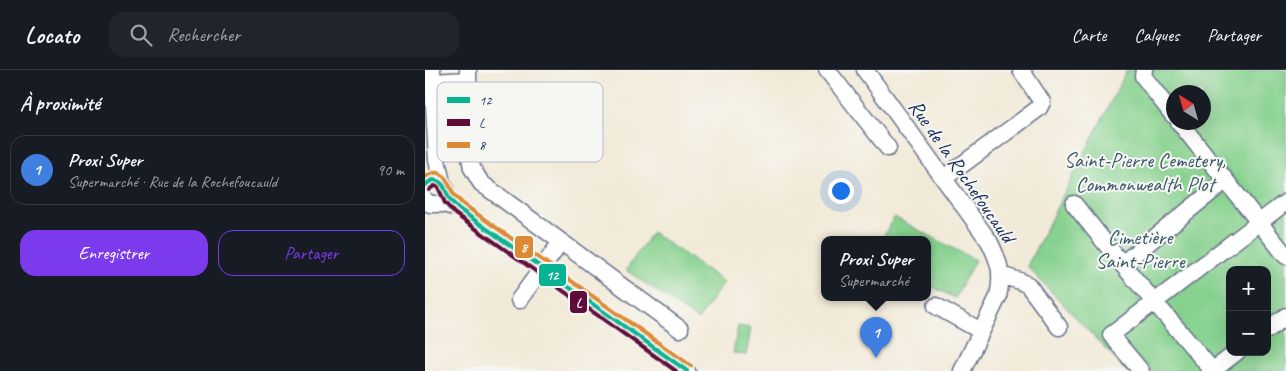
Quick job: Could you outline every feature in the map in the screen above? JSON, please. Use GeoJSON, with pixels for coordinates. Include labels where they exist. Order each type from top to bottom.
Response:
{"type":"FeatureCollection","features":[{"type":"Feature","properties":{"kind":"street"},"geometry":{"type":"LineString","coordinates":[[827,70],[888,148]]}},
{"type":"Feature","properties":{"kind":"street","name":"Rue de la Rochefoucauld"},"geometry":{"type":"LineString","coordinates":[[865,70],[989,241],[999,260],[998,297],[962,371]]}},
{"type":"Feature","properties":{"kind":"street"},"geometry":{"type":"LineString","coordinates":[[944,178],[1039,108],[1042,102],[1040,96],[1021,70]]}},
{"type":"Feature","properties":{"kind":"street"},"geometry":{"type":"LineString","coordinates":[[1144,70],[1143,76],[1166,106]]}},
{"type":"Feature","properties":{"kind":"street"},"geometry":{"type":"LineString","coordinates":[[467,75],[431,77],[437,160],[432,194],[459,209],[687,371]]}},
{"type":"Feature","properties":{"kind":"street"},"geometry":{"type":"LineString","coordinates":[[1185,130],[1286,256]]}},
{"type":"Feature","properties":{"kind":"street"},"geometry":{"type":"LineString","coordinates":[[471,162],[472,168],[481,183],[680,329]]}},
{"type":"Feature","properties":{"kind":"street"},"geometry":{"type":"LineString","coordinates":[[1122,264],[1225,181]]}},
{"type":"Feature","properties":{"kind":"street"},"geometry":{"type":"LineString","coordinates":[[1141,371],[1111,335],[1286,202]]}},
{"type":"Feature","properties":{"kind":"street"},"geometry":{"type":"LineString","coordinates":[[1074,204],[1212,371],[1232,356]]}},
{"type":"Feature","properties":{"kind":"street"},"geometry":{"type":"LineString","coordinates":[[519,300],[561,242]]}},
{"type":"Feature","properties":{"kind":"street","name":"Rue de la Rochefoucauld"},"geometry":{"type":"LineString","coordinates":[[1000,275],[1028,285],[1059,327]]}},
{"type":"Feature","properties":{"kind":"street"},"geometry":{"type":"LineString","coordinates":[[936,306],[981,332]]}},
{"type":"Feature","properties":{"kind":"street"},"geometry":{"type":"LineString","coordinates":[[1271,327],[1286,316]]}},
{"type":"Feature","properties":{"kind":"green space","name":"Cimetière Saint-Pierre"},"geometry":{"type":"Polygon","coordinates":[[[1127,70],[1286,70],[1286,371],[1126,371],[1027,266],[1127,70]]]}},
{"type":"Feature","properties":{"kind":"green space"},"geometry":{"type":"Polygon","coordinates":[[[894,217],[930,236],[884,236],[894,217]]]}},
{"type":"Feature","properties":{"kind":"green space"},"geometry":{"type":"Polygon","coordinates":[[[652,232],[724,282],[698,320],[626,270],[652,232]]]}},
{"type":"Feature","properties":{"kind":"green space"},"geometry":{"type":"Polygon","coordinates":[[[931,237],[975,260],[955,298],[931,286],[931,237]]]}},
{"type":"Feature","properties":{"kind":"green space"},"geometry":{"type":"Polygon","coordinates":[[[738,326],[751,328],[746,355],[733,353],[738,326]]]}},
{"type":"Feature","properties":{"kind":"transit line","name":"8"},"geometry":{"type":"LineString","coordinates":[[425,177],[431,174],[441,174],[454,195],[463,204],[691,366]]}},
{"type":"Feature","properties":{"kind":"transit line","name":"12"},"geometry":{"type":"LineString","coordinates":[[425,185],[432,180],[440,182],[450,200],[459,209],[687,371]]}},
{"type":"Feature","properties":{"kind":"transit line","name":"L"},"geometry":{"type":"LineString","coordinates":[[429,190],[434,186],[438,187],[445,203],[455,214],[676,371]]}},
{"type":"Feature","properties":{"kind":"place","name":"Proxi Super"},"geometry":{"type":"Point","coordinates":[876,358]}},
{"type":"Feature","properties":{"kind":"park label","name":"Saint-Pierre Cemetery, Commonwealth Plot"},"geometry":{"type":"Point","coordinates":[1145,172]}}]}
